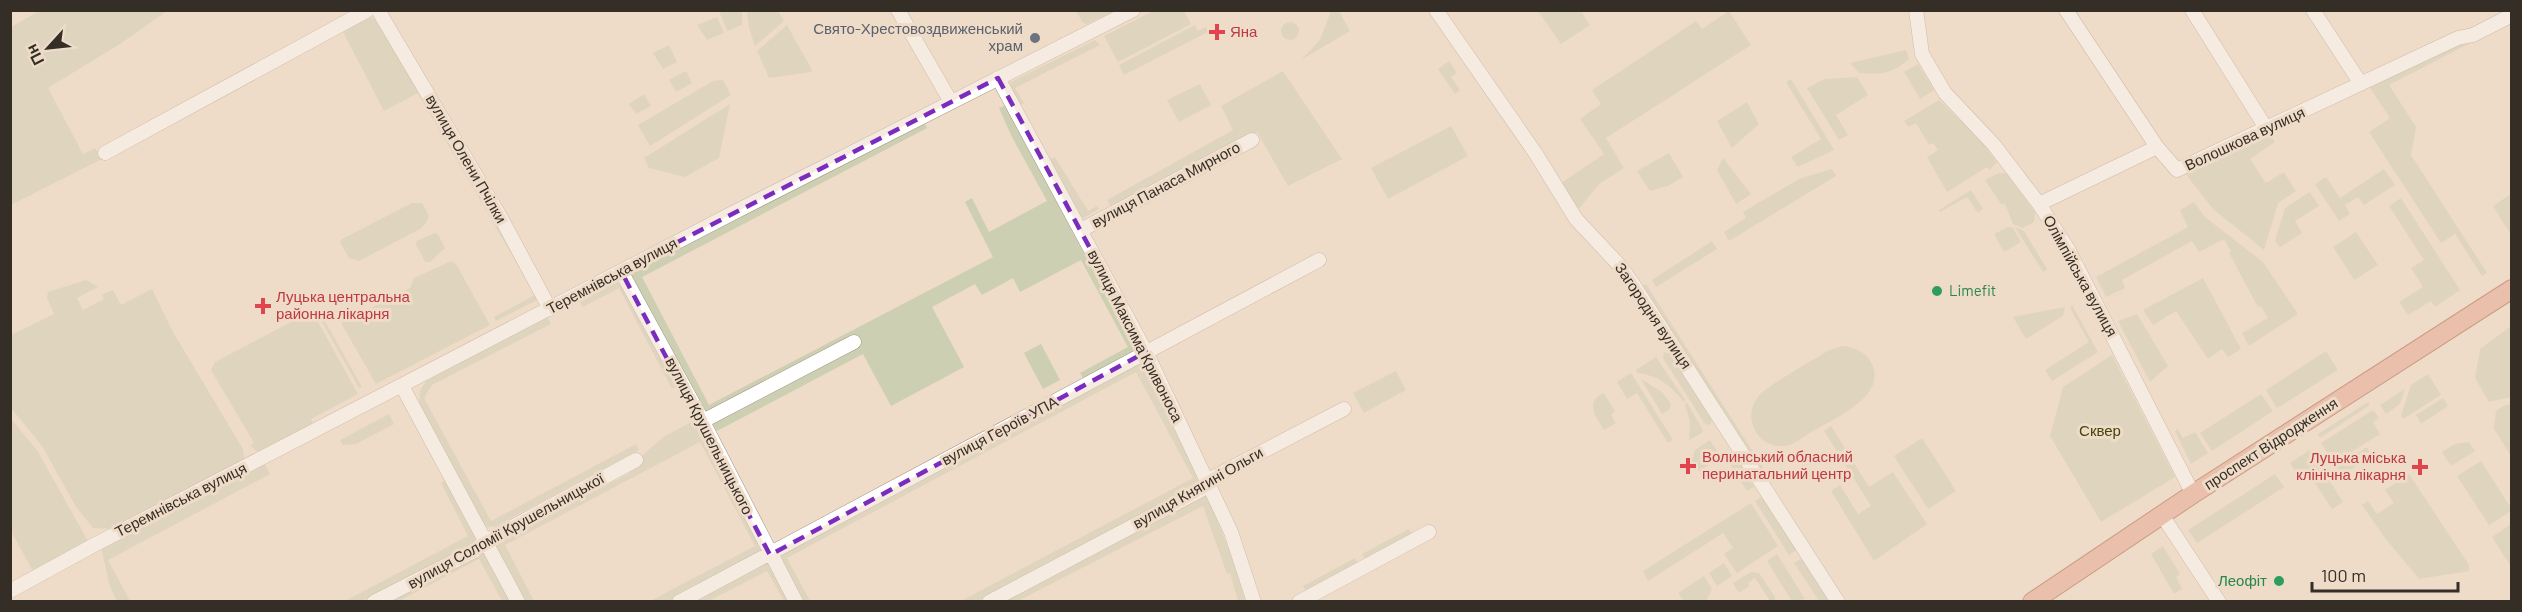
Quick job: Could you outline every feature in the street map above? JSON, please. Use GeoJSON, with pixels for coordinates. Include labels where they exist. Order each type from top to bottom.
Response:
{"type":"FeatureCollection","features":[{"type":"Feature","properties":{"kind":"main road","name":"проспект Відродження"},"geometry":{"type":"LineString","coordinates":[[2032,602],[2193,494],[2511,289]]}},
{"type":"Feature","properties":{"kind":"street"},"geometry":{"type":"LineString","coordinates":[[105,153],[368,10]]}},
{"type":"Feature","properties":{"kind":"street","name":"вулиця Олени Пчілки"},"geometry":{"type":"LineString","coordinates":[[378,10],[501,218],[550,309]]}},
{"type":"Feature","properties":{"kind":"street"},"geometry":{"type":"LineString","coordinates":[[898,10],[951,102]]}},
{"type":"Feature","properties":{"kind":"street","name":"Теремнівська вулиця"},"geometry":{"type":"LineString","coordinates":[[10,591],[94,545],[621,272],[1133,10]]}},
{"type":"Feature","properties":{"kind":"street","name":"Загородня вулиця"},"geometry":{"type":"LineString","coordinates":[[1436,10],[1536,154],[1576,219],[1633,284],[1838,602]]}},
{"type":"Feature","properties":{"kind":"street","name":"Олімпійська вулиця"},"geometry":{"type":"LineString","coordinates":[[1916,10],[1922,54],[1945,93],[1994,145],[2039,204],[2068,249],[2193,494]]}},
{"type":"Feature","properties":{"kind":"street"},"geometry":{"type":"LineString","coordinates":[[2039,204],[2157,147],[2066,10]]}},
{"type":"Feature","properties":{"kind":"street"},"geometry":{"type":"LineString","coordinates":[[2192,10],[2266,128]]}},
{"type":"Feature","properties":{"kind":"street"},"geometry":{"type":"LineString","coordinates":[[2313,10],[2361,84]]}},
{"type":"Feature","properties":{"kind":"street","name":"Волошкова вулиця"},"geometry":{"type":"LineString","coordinates":[[2157,147],[2177,171],[2458,38],[2473,35],[2511,15]]}},
{"type":"Feature","properties":{"kind":"street","name":"вулиця Максима Кривоноса"},"geometry":{"type":"LineString","coordinates":[[998,78],[1146,352],[1231,532],[1254,602]]}},
{"type":"Feature","properties":{"kind":"street","name":"вулиця Панаса Мирного"},"geometry":{"type":"LineString","coordinates":[[1081,230],[1252,140]]}},
{"type":"Feature","properties":{"kind":"street","name":"вулиця Героїв УПА"},"geometry":{"type":"LineString","coordinates":[[680,602],[1319,260]]}},
{"type":"Feature","properties":{"kind":"street","name":"вулиця Крушельницького"},"geometry":{"type":"LineString","coordinates":[[621,272],[703,421],[796,602]]}},
{"type":"Feature","properties":{"kind":"street"},"geometry":{"type":"LineString","coordinates":[[703,421],[854,342]]}},
{"type":"Feature","properties":{"kind":"street"},"geometry":{"type":"LineString","coordinates":[[402,386],[518,602]]}},
{"type":"Feature","properties":{"kind":"street","name":"вулиця Княгині Ольги"},"geometry":{"type":"LineString","coordinates":[[988,602],[1201,490],[1208,480],[1344,409]]}},
{"type":"Feature","properties":{"kind":"street","name":"вулиця Соломії Крушельницької"},"geometry":{"type":"LineString","coordinates":[[374,602],[474,551],[486,541],[636,460]]}},
{"type":"Feature","properties":{"kind":"street"},"geometry":{"type":"LineString","coordinates":[[2162,515],[2219,602]]}},
{"type":"Feature","properties":{"kind":"street"},"geometry":{"type":"LineString","coordinates":[[1299,602],[1429,532]]}},
{"type":"Feature","properties":{"kind":"highlighted area"},"geometry":{"type":"Polygon","coordinates":[[[998,78],[1146,352],[770,555],[621,271],[998,78]]]}},
{"type":"Feature","properties":{"kind":"green space"},"geometry":{"type":"Polygon","coordinates":[[[39,11],[167,11],[120,44],[48,88],[83,154],[95,148],[102,159],[11,205],[11,27],[39,11]]]}},
{"type":"Feature","properties":{"kind":"green space"},"geometry":{"type":"Polygon","coordinates":[[[719,11],[742,11],[742,25],[727,31],[719,11]]]}},
{"type":"Feature","properties":{"kind":"green space"},"geometry":{"type":"Polygon","coordinates":[[[747,11],[778,11],[784,21],[755,46],[749,28],[747,11]]]}},
{"type":"Feature","properties":{"kind":"green space"},"geometry":{"type":"Polygon","coordinates":[[[1076,11],[1114,11],[1087,24],[1083,23],[1076,11]]]}},
{"type":"Feature","properties":{"kind":"green space"},"geometry":{"type":"Polygon","coordinates":[[[1153,11],[1184,11],[1191,24],[1118,62],[1104,36],[1153,11]]]}},
{"type":"Feature","properties":{"kind":"green space"},"geometry":{"type":"Polygon","coordinates":[[[1331,11],[1339,11],[1350,31],[1301,60],[1320,40],[1331,11]]]}},
{"type":"Feature","properties":{"kind":"green space"},"geometry":{"type":"Polygon","coordinates":[[[1538,11],[1581,11],[1590,25],[1561,44],[1538,11]]]}},
{"type":"Feature","properties":{"kind":"green space"},"geometry":{"type":"Polygon","coordinates":[[[1729,11],[1751,45],[1606,138],[1624,168],[1599,184],[1579,209],[1561,183],[1604,154],[1580,119],[1601,104],[1592,90],[1696,21],[1702,29],[1729,11]]]}},
{"type":"Feature","properties":{"kind":"green space"},"geometry":{"type":"Polygon","coordinates":[[[368,16],[379,22],[541,298],[496,321],[494,317],[535,295],[418,93],[384,111],[341,28],[368,16]]]}},
{"type":"Feature","properties":{"kind":"green space"},"geometry":{"type":"Polygon","coordinates":[[[717,17],[724,33],[707,40],[697,25],[717,17]]]}},
{"type":"Feature","properties":{"kind":"green space"},"geometry":{"type":"Polygon","coordinates":[[[1286,22],[1294,22],[1299,27],[1297,38],[1286,40],[1281,35],[1281,27],[1286,22]]]}},
{"type":"Feature","properties":{"kind":"green space"},"geometry":{"type":"Polygon","coordinates":[[[787,25],[812,70],[769,78],[757,51],[787,25]]]}},
{"type":"Feature","properties":{"kind":"green space"},"geometry":{"type":"Polygon","coordinates":[[[1195,25],[1198,31],[1206,27],[1208,32],[1124,75],[1119,65],[1195,25]]]}},
{"type":"Feature","properties":{"kind":"green space"},"geometry":{"type":"Polygon","coordinates":[[[1095,40],[1100,45],[1015,88],[1024,103],[1019,106],[1007,84],[1095,40]]]}},
{"type":"Feature","properties":{"kind":"green space"},"geometry":{"type":"Polygon","coordinates":[[[2476,40],[2389,85],[2416,127],[2411,155],[2487,273],[2482,276],[2455,234],[2441,243],[2369,132],[2390,118],[2368,85],[2459,42],[2476,40]]]}},
{"type":"Feature","properties":{"kind":"green space"},"geometry":{"type":"Polygon","coordinates":[[[669,45],[677,62],[663,69],[653,53],[669,45]]]}},
{"type":"Feature","properties":{"kind":"green space"},"geometry":{"type":"Polygon","coordinates":[[[1906,50],[1909,59],[1897,68],[1886,72],[1859,73],[1850,63],[1906,50]]]}},
{"type":"Feature","properties":{"kind":"green space"},"geometry":{"type":"Polygon","coordinates":[[[1449,61],[1457,73],[1451,77],[1460,90],[1455,94],[1438,69],[1449,61]]]}},
{"type":"Feature","properties":{"kind":"green space"},"geometry":{"type":"Polygon","coordinates":[[[1918,64],[1934,90],[1920,99],[1904,72],[1918,64]]]}},
{"type":"Feature","properties":{"kind":"green space"},"geometry":{"type":"Polygon","coordinates":[[[686,71],[692,83],[676,92],[669,80],[686,71]]]}},
{"type":"Feature","properties":{"kind":"green space"},"geometry":{"type":"Polygon","coordinates":[[[1283,71],[1342,159],[1288,186],[1257,132],[1113,210],[1107,200],[1233,130],[1221,106],[1283,71]]]}},
{"type":"Feature","properties":{"kind":"green space"},"geometry":{"type":"Polygon","coordinates":[[[1857,77],[1868,95],[1836,115],[1848,135],[1839,140],[1807,88],[1824,79],[1857,77]]]}},
{"type":"Feature","properties":{"kind":"green space"},"geometry":{"type":"Polygon","coordinates":[[[1791,79],[1834,150],[1798,167],[1791,157],[1821,139],[1786,82],[1791,79]]]}},
{"type":"Feature","properties":{"kind":"green space"},"geometry":{"type":"Polygon","coordinates":[[[723,80],[731,95],[650,146],[638,125],[713,81],[723,80]]]}},
{"type":"Feature","properties":{"kind":"green space"},"geometry":{"type":"Polygon","coordinates":[[[1200,84],[1211,105],[1179,122],[1167,100],[1200,84]]]}},
{"type":"Feature","properties":{"kind":"green space"},"geometry":{"type":"Polygon","coordinates":[[[644,94],[651,106],[636,114],[629,104],[644,94]]]}},
{"type":"Feature","properties":{"kind":"green space"},"geometry":{"type":"Polygon","coordinates":[[[1939,100],[1980,140],[1997,162],[1990,170],[1987,167],[1947,192],[1927,157],[1938,150],[1933,143],[1929,145],[1916,123],[1908,127],[1904,121],[1939,100]]]}},
{"type":"Feature","properties":{"kind":"green space"},"geometry":{"type":"Polygon","coordinates":[[[1747,102],[1759,124],[1732,148],[1717,121],[1747,102]]]}},
{"type":"Feature","properties":{"kind":"green space"},"geometry":{"type":"Polygon","coordinates":[[[730,104],[719,158],[685,177],[649,168],[644,158],[730,104]]]}},
{"type":"Feature","properties":{"kind":"green space"},"geometry":{"type":"Polygon","coordinates":[[[1006,105],[1135,351],[1083,378],[1080,373],[1128,347],[1081,260],[1020,292],[1013,278],[982,295],[975,284],[932,307],[964,367],[891,406],[863,354],[717,431],[710,420],[703,415],[628,276],[924,122],[927,128],[642,277],[709,405],[993,257],[965,202],[972,198],[989,232],[1047,201],[999,108],[1006,105]]]}},
{"type":"Feature","properties":{"kind":"green space"},"geometry":{"type":"Polygon","coordinates":[[[1451,126],[1468,156],[1388,199],[1371,168],[1451,126]]]}},
{"type":"Feature","properties":{"kind":"green space"},"geometry":{"type":"Polygon","coordinates":[[[2269,132],[2275,142],[2250,159],[2266,183],[2284,172],[2296,191],[2278,203],[2264,250],[2213,209],[2184,172],[2269,132]]]}},
{"type":"Feature","properties":{"kind":"green space"},"geometry":{"type":"Polygon","coordinates":[[[1669,153],[1683,177],[1668,186],[1650,191],[1637,171],[1669,153]]]}},
{"type":"Feature","properties":{"kind":"green space"},"geometry":{"type":"Polygon","coordinates":[[[1055,157],[1088,211],[1097,206],[1099,209],[1082,219],[1047,161],[1055,157]]]}},
{"type":"Feature","properties":{"kind":"green space"},"geometry":{"type":"Polygon","coordinates":[[[1723,158],[1751,194],[1736,204],[1717,170],[1723,158]]]}},
{"type":"Feature","properties":{"kind":"green space"},"geometry":{"type":"Polygon","coordinates":[[[1832,169],[1836,176],[1729,241],[1724,232],[1746,218],[1743,212],[1799,179],[1832,169]]]}},
{"type":"Feature","properties":{"kind":"green space"},"geometry":{"type":"Polygon","coordinates":[[[2384,169],[2395,185],[2364,205],[2358,197],[2345,205],[2350,214],[2339,221],[2315,184],[2326,177],[2340,198],[2384,169]]]}},
{"type":"Feature","properties":{"kind":"green space"},"geometry":{"type":"Polygon","coordinates":[[[1999,173],[2006,173],[2035,212],[2034,222],[2023,228],[2013,224],[2005,204],[2001,204],[1985,180],[1999,173]]]}},
{"type":"Feature","properties":{"kind":"green space"},"geometry":{"type":"Polygon","coordinates":[[[1971,190],[1983,209],[1978,213],[1967,197],[1940,212],[1939,210],[1971,190]]]}},
{"type":"Feature","properties":{"kind":"green space"},"geometry":{"type":"Polygon","coordinates":[[[2310,192],[2319,206],[2295,221],[2302,233],[2280,247],[2275,241],[2285,208],[2310,192]]]}},
{"type":"Feature","properties":{"kind":"green space"},"geometry":{"type":"Polygon","coordinates":[[[2511,194],[2511,235],[2493,206],[2511,194]]]}},
{"type":"Feature","properties":{"kind":"green space"},"geometry":{"type":"Polygon","coordinates":[[[2401,198],[2460,290],[2435,307],[2431,301],[2408,315],[2399,302],[2423,287],[2411,268],[2424,260],[2389,206],[2401,198]]]}},
{"type":"Feature","properties":{"kind":"green space"},"geometry":{"type":"Polygon","coordinates":[[[2194,202],[2205,217],[2263,262],[2298,314],[2249,346],[2242,333],[2268,318],[2261,306],[2258,307],[2224,239],[2199,252],[2192,241],[2122,280],[2125,288],[2106,297],[2096,277],[2188,227],[2180,210],[2194,202]]]}},
{"type":"Feature","properties":{"kind":"green space"},"geometry":{"type":"Polygon","coordinates":[[[412,203],[422,203],[429,216],[420,229],[359,261],[349,258],[340,242],[342,239],[412,203]]]}},
{"type":"Feature","properties":{"kind":"green space"},"geometry":{"type":"Polygon","coordinates":[[[2008,227],[2013,228],[2021,242],[2004,252],[1994,234],[2008,227]]]}},
{"type":"Feature","properties":{"kind":"green space"},"geometry":{"type":"Polygon","coordinates":[[[2015,227],[2024,231],[2047,269],[2043,272],[2015,227]]]}},
{"type":"Feature","properties":{"kind":"green space"},"geometry":{"type":"Polygon","coordinates":[[[2356,232],[2378,265],[2354,280],[2333,247],[2356,232]]]}},
{"type":"Feature","properties":{"kind":"green space"},"geometry":{"type":"Polygon","coordinates":[[[434,233],[438,234],[445,248],[430,262],[425,262],[416,244],[417,241],[434,233]]]}},
{"type":"Feature","properties":{"kind":"green space"},"geometry":{"type":"Polygon","coordinates":[[[1712,241],[1717,249],[1656,287],[1652,280],[1712,241]]]}},
{"type":"Feature","properties":{"kind":"green space"},"geometry":{"type":"Polygon","coordinates":[[[451,261],[456,264],[490,325],[376,384],[341,323],[410,288],[414,278],[451,261]]]}},
{"type":"Feature","properties":{"kind":"green space"},"geometry":{"type":"Polygon","coordinates":[[[2203,278],[2241,349],[2228,357],[2222,349],[2208,359],[2176,311],[2153,325],[2143,310],[2203,278]]]}},
{"type":"Feature","properties":{"kind":"green space"},"geometry":{"type":"Polygon","coordinates":[[[620,279],[678,386],[672,389],[619,288],[583,307],[579,301],[620,279]]]}},
{"type":"Feature","properties":{"kind":"green space"},"geometry":{"type":"Polygon","coordinates":[[[86,280],[98,287],[77,298],[83,310],[104,299],[102,295],[113,290],[121,305],[152,289],[173,332],[243,449],[245,463],[117,529],[93,528],[76,507],[42,446],[11,408],[11,335],[54,314],[47,298],[48,292],[86,280]]]}},
{"type":"Feature","properties":{"kind":"green space"},"geometry":{"type":"Polygon","coordinates":[[[1646,284],[1764,469],[1759,472],[1641,287],[1646,284]]]}},
{"type":"Feature","properties":{"kind":"green space"},"geometry":{"type":"Polygon","coordinates":[[[2072,305],[2098,352],[2052,381],[2045,370],[2089,342],[2070,308],[2072,305]]]}},
{"type":"Feature","properties":{"kind":"green space"},"geometry":{"type":"Polygon","coordinates":[[[2065,307],[2063,316],[2026,339],[2013,317],[2065,307]]]}},
{"type":"Feature","properties":{"kind":"green space"},"geometry":{"type":"Polygon","coordinates":[[[318,309],[362,387],[359,388],[316,311],[318,309]]]}},
{"type":"Feature","properties":{"kind":"green space"},"geometry":{"type":"Polygon","coordinates":[[[312,311],[358,394],[311,419],[314,426],[261,455],[250,445],[254,443],[211,370],[215,362],[312,311]]]}},
{"type":"Feature","properties":{"kind":"green space"},"geometry":{"type":"Polygon","coordinates":[[[2137,314],[2168,366],[2150,382],[2118,321],[2137,314]]]}},
{"type":"Feature","properties":{"kind":"green space"},"geometry":{"type":"Polygon","coordinates":[[[547,316],[551,324],[432,385],[424,398],[491,521],[636,444],[639,450],[496,526],[487,527],[482,522],[419,403],[420,391],[426,381],[547,316]]]}},
{"type":"Feature","properties":{"kind":"green space"},"geometry":{"type":"Polygon","coordinates":[[[2511,326],[2511,397],[2489,402],[2475,378],[2480,349],[2511,326]]]}},
{"type":"Feature","properties":{"kind":"green space"},"geometry":{"type":"Polygon","coordinates":[[[1041,344],[1060,380],[1043,389],[1024,353],[1041,344]]]}},
{"type":"Feature","properties":{"kind":"green space"},"geometry":{"type":"Polygon","coordinates":[[[1842,346],[1860,351],[1872,364],[1875,376],[1872,387],[1865,397],[1842,415],[1790,445],[1774,445],[1760,437],[1752,423],[1751,414],[1757,398],[1790,373],[1829,350],[1842,346]]]}},
{"type":"Feature","properties":{"kind":"green space"},"geometry":{"type":"Polygon","coordinates":[[[2326,351],[2338,370],[2277,408],[2266,390],[2326,351]]]}},
{"type":"Feature","properties":{"kind":"green space"},"geometry":{"type":"Polygon","coordinates":[[[1664,352],[1670,354],[1712,420],[1710,425],[1705,424],[1663,358],[1664,352]]]}},
{"type":"Feature","properties":{"kind":"green space","name":"Сквер"},"geometry":{"type":"Polygon","coordinates":[[[2112,355],[2175,477],[2101,522],[2050,436],[2063,387],[2112,355]]]}},
{"type":"Feature","properties":{"kind":"green space"},"geometry":{"type":"Polygon","coordinates":[[[1656,357],[1685,400],[1684,402],[1664,382],[1637,373],[1636,370],[1656,357]]]}},
{"type":"Feature","properties":{"kind":"green space"},"geometry":{"type":"Polygon","coordinates":[[[1140,363],[1204,482],[978,601],[961,601],[1193,478],[1136,372],[787,558],[810,601],[801,601],[777,556],[1140,363]]]}},
{"type":"Feature","properties":{"kind":"green space"},"geometry":{"type":"Polygon","coordinates":[[[1396,371],[1406,390],[1364,413],[1353,393],[1396,371]]]}},
{"type":"Feature","properties":{"kind":"green space"},"geometry":{"type":"Polygon","coordinates":[[[1631,373],[1673,440],[1668,443],[1637,393],[1627,399],[1617,382],[1631,373]]]}},
{"type":"Feature","properties":{"kind":"green space"},"geometry":{"type":"Polygon","coordinates":[[[2428,374],[2441,395],[2403,419],[2401,416],[2411,385],[2428,374]]]}},
{"type":"Feature","properties":{"kind":"green space"},"geometry":{"type":"Polygon","coordinates":[[[1641,379],[1662,392],[1671,404],[1669,410],[1662,414],[1641,379]]]}},
{"type":"Feature","properties":{"kind":"green space"},"geometry":{"type":"Polygon","coordinates":[[[2405,389],[2400,404],[2386,414],[2380,405],[2405,389]]]}},
{"type":"Feature","properties":{"kind":"green space"},"geometry":{"type":"Polygon","coordinates":[[[1604,393],[1615,411],[1611,415],[1616,423],[1604,430],[1595,415],[1593,405],[1594,400],[1604,393]]]}},
{"type":"Feature","properties":{"kind":"green space"},"geometry":{"type":"Polygon","coordinates":[[[2261,394],[2273,411],[2212,451],[2200,433],[2261,394]]]}},
{"type":"Feature","properties":{"kind":"green space"},"geometry":{"type":"Polygon","coordinates":[[[2443,398],[2448,406],[2421,424],[2416,415],[2443,398]]]}},
{"type":"Feature","properties":{"kind":"green space"},"geometry":{"type":"Polygon","coordinates":[[[2368,402],[2370,405],[2320,438],[2318,434],[2368,402]]]}},
{"type":"Feature","properties":{"kind":"green space"},"geometry":{"type":"Polygon","coordinates":[[[1687,403],[1703,430],[1702,433],[1689,440],[1690,422],[1685,404],[1687,403]]]}},
{"type":"Feature","properties":{"kind":"green space"},"geometry":{"type":"Polygon","coordinates":[[[2512,404],[2511,456],[2494,429],[2496,411],[2512,404]]]}},
{"type":"Feature","properties":{"kind":"green space"},"geometry":{"type":"Polygon","coordinates":[[[2373,410],[2379,418],[2373,422],[2380,434],[2334,463],[2321,443],[2373,410]]]}},
{"type":"Feature","properties":{"kind":"green space"},"geometry":{"type":"Polygon","coordinates":[[[389,414],[394,424],[356,444],[343,445],[340,440],[389,414]]]}},
{"type":"Feature","properties":{"kind":"green space"},"geometry":{"type":"Polygon","coordinates":[[[10,418],[37,450],[89,543],[34,573],[11,531],[10,418]]]}},
{"type":"Feature","properties":{"kind":"green space"},"geometry":{"type":"Polygon","coordinates":[[[697,419],[765,551],[669,601],[650,601],[755,546],[700,442],[505,545],[534,601],[524,601],[493,544],[630,473],[627,468],[665,436],[697,419]]]}},
{"type":"Feature","properties":{"kind":"green space"},"geometry":{"type":"Polygon","coordinates":[[[1831,426],[1869,487],[1893,472],[1927,524],[1874,561],[1831,491],[1840,485],[1858,514],[1871,506],[1824,431],[1831,426]]]}},
{"type":"Feature","properties":{"kind":"green space"},"geometry":{"type":"Polygon","coordinates":[[[2178,429],[2183,438],[2195,432],[2208,453],[2191,464],[2175,431],[2178,429]]]}},
{"type":"Feature","properties":{"kind":"green space"},"geometry":{"type":"Polygon","coordinates":[[[1922,438],[1956,491],[1928,509],[1894,456],[1922,438]]]}},
{"type":"Feature","properties":{"kind":"green space"},"geometry":{"type":"Polygon","coordinates":[[[1710,440],[1721,457],[1699,471],[1692,460],[1695,450],[1710,440]]]}},
{"type":"Feature","properties":{"kind":"green space"},"geometry":{"type":"Polygon","coordinates":[[[2469,442],[2475,451],[2451,466],[2442,452],[2455,444],[2469,442]]]}},
{"type":"Feature","properties":{"kind":"green space"},"geometry":{"type":"Polygon","coordinates":[[[2367,447],[2372,456],[2342,475],[2337,466],[2367,447]]]}},
{"type":"Feature","properties":{"kind":"green space"},"geometry":{"type":"Polygon","coordinates":[[[2310,450],[2343,502],[2332,509],[2309,474],[2300,479],[2290,463],[2310,450]]]}},
{"type":"Feature","properties":{"kind":"green space"},"geometry":{"type":"Polygon","coordinates":[[[2481,461],[2511,508],[2511,511],[2489,525],[2457,476],[2481,461]]]}},
{"type":"Feature","properties":{"kind":"green space"},"geometry":{"type":"Polygon","coordinates":[[[264,463],[270,474],[108,560],[130,601],[117,601],[110,587],[101,547],[264,463]]]}},
{"type":"Feature","properties":{"kind":"green space"},"geometry":{"type":"Polygon","coordinates":[[[1739,463],[1754,487],[1747,491],[1730,464],[1739,463]]]}},
{"type":"Feature","properties":{"kind":"green space"},"geometry":{"type":"Polygon","coordinates":[[[2275,474],[2284,487],[2197,543],[2188,530],[2275,474]]]}},
{"type":"Feature","properties":{"kind":"green space"},"geometry":{"type":"Polygon","coordinates":[[[2409,474],[2469,565],[2469,571],[2419,579],[2385,538],[2362,505],[2368,501],[2377,514],[2394,503],[2385,490],[2409,474]]]}},
{"type":"Feature","properties":{"kind":"green space"},"geometry":{"type":"Polygon","coordinates":[[[447,479],[478,541],[362,601],[343,602],[468,536],[441,483],[447,479]]]}},
{"type":"Feature","properties":{"kind":"green space"},"geometry":{"type":"Polygon","coordinates":[[[1206,493],[1237,570],[1245,601],[1238,601],[1230,573],[1227,574],[1203,506],[1018,601],[1001,602],[1206,493]]]}},
{"type":"Feature","properties":{"kind":"green space"},"geometry":{"type":"Polygon","coordinates":[[[1763,496],[1797,550],[1789,555],[1755,501],[1763,496]]]}},
{"type":"Feature","properties":{"kind":"green space"},"geometry":{"type":"Polygon","coordinates":[[[1751,503],[1778,546],[1737,573],[1724,554],[1733,548],[1723,533],[1648,581],[1643,571],[1751,503]]]}},
{"type":"Feature","properties":{"kind":"green space"},"geometry":{"type":"Polygon","coordinates":[[[2511,524],[2511,567],[2492,537],[2511,524]]]}},
{"type":"Feature","properties":{"kind":"green space"},"geometry":{"type":"Polygon","coordinates":[[[1409,529],[1413,536],[1366,561],[1362,554],[1409,529]]]}},
{"type":"Feature","properties":{"kind":"green space"},"geometry":{"type":"Polygon","coordinates":[[[2163,546],[2180,574],[2176,577],[2182,589],[2174,594],[2151,554],[2163,546]]]}},
{"type":"Feature","properties":{"kind":"green space"},"geometry":{"type":"Polygon","coordinates":[[[484,549],[512,601],[502,601],[479,559],[399,601],[386,602],[484,549]]]}},
{"type":"Feature","properties":{"kind":"green space"},"geometry":{"type":"Polygon","coordinates":[[[1777,554],[1805,599],[1792,601],[1767,561],[1777,554]]]}},
{"type":"Feature","properties":{"kind":"green space"},"geometry":{"type":"Polygon","coordinates":[[[1355,558],[1359,565],[1307,593],[1303,586],[1355,558]]]}},
{"type":"Feature","properties":{"kind":"green space"},"geometry":{"type":"Polygon","coordinates":[[[1802,558],[1830,601],[1819,601],[1794,563],[1802,558]]]}},
{"type":"Feature","properties":{"kind":"green space"},"geometry":{"type":"Polygon","coordinates":[[[770,560],[792,601],[784,601],[767,571],[709,601],[691,602],[770,560]]]}},
{"type":"Feature","properties":{"kind":"green space"},"geometry":{"type":"Polygon","coordinates":[[[1724,563],[1732,576],[1717,586],[1709,573],[1724,563]]]}},
{"type":"Feature","properties":{"kind":"green space"},"geometry":{"type":"Polygon","coordinates":[[[1751,572],[1759,573],[1775,597],[1775,601],[1770,601],[1755,578],[1739,593],[1733,583],[1751,572]]]}},
{"type":"Feature","properties":{"kind":"green space"},"geometry":{"type":"Polygon","coordinates":[[[1704,576],[1712,589],[1706,601],[1684,601],[1678,593],[1704,576]]]}},
{"type":"Feature","properties":{"kind":"place","name":"Яна"},"geometry":{"type":"Point","coordinates":[1217,32]}},
{"type":"Feature","properties":{"kind":"place","name":"Свято-Хрестовоздвиженський храм"},"geometry":{"type":"Point","coordinates":[1035,38]}},
{"type":"Feature","properties":{"kind":"place","name":"Limefit"},"geometry":{"type":"Point","coordinates":[1937,291]}},
{"type":"Feature","properties":{"kind":"place","name":"Луцька центральна районна лікарня"},"geometry":{"type":"Point","coordinates":[263,306]}},
{"type":"Feature","properties":{"kind":"place","name":"Волинський обласний перинатальний центр"},"geometry":{"type":"Point","coordinates":[1688,466]}},
{"type":"Feature","properties":{"kind":"place","name":"Луцька міська клінічна лікарня"},"geometry":{"type":"Point","coordinates":[2420,467]}},
{"type":"Feature","properties":{"kind":"place","name":"Леофіт"},"geometry":{"type":"Point","coordinates":[2279,581]}}]}
